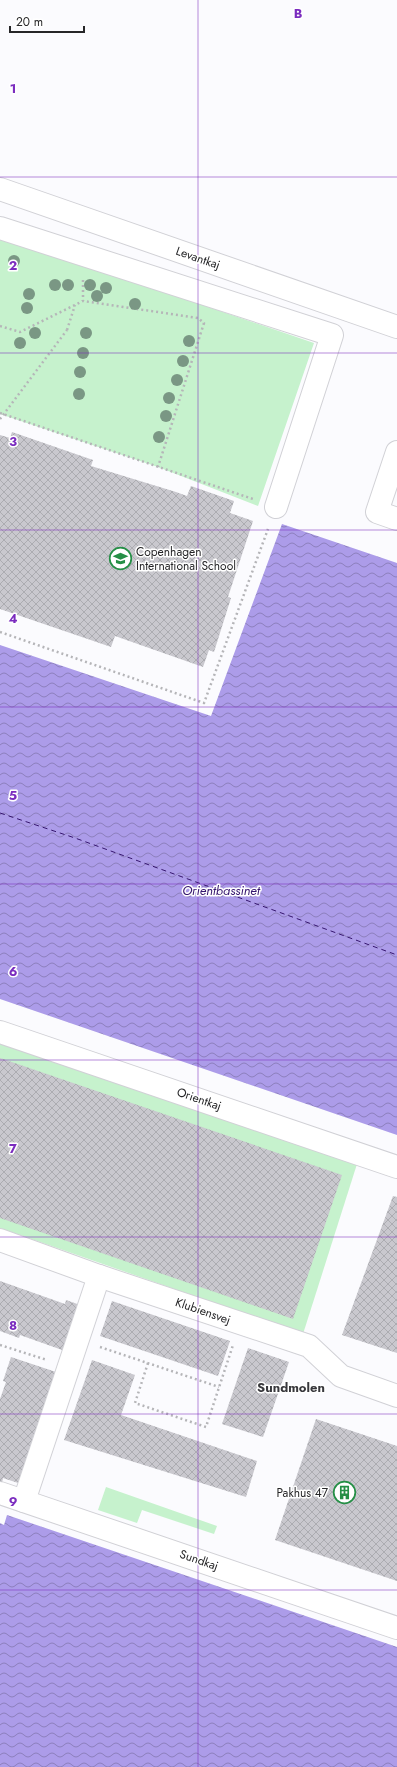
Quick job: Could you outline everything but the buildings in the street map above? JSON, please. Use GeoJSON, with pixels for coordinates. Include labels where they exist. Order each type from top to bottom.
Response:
{"type":"FeatureCollection","features":[{"type":"Feature","properties":{"kind":"street","name":"Levantkaj"},"geometry":{"type":"LineString","coordinates":[[0,189],[397,327]]}},
{"type":"Feature","properties":{"kind":"street"},"geometry":{"type":"LineString","coordinates":[[0,228],[332,335],[276,507]]}},
{"type":"Feature","properties":{"kind":"street"},"geometry":{"type":"LineString","coordinates":[[397,452],[377,512],[397,519]]}},
{"type":"Feature","properties":{"kind":"street","name":"Orientkaj"},"geometry":{"type":"LineString","coordinates":[[0,1032],[397,1167]]}},
{"type":"Feature","properties":{"kind":"street","name":"Klubiensvej"},"geometry":{"type":"LineString","coordinates":[[0,1240],[99,1276],[309,1346],[341,1376],[397,1396]]}},
{"type":"Feature","properties":{"kind":"street"},"geometry":{"type":"LineString","coordinates":[[24,1501],[67,1367],[99,1276]]}},
{"type":"Feature","properties":{"kind":"street","name":"Sundkaj"},"geometry":{"type":"LineString","coordinates":[[0,1493],[397,1628]]}},
{"type":"Feature","properties":{"kind":"path"},"geometry":{"type":"LineString","coordinates":[[0,326],[20,332],[83,301],[198,318],[204,323],[158,467]]}},
{"type":"Feature","properties":{"kind":"path"},"geometry":{"type":"LineString","coordinates":[[0,419],[67,330],[75,305]]}},
{"type":"Feature","properties":{"kind":"path"},"geometry":{"type":"LineString","coordinates":[[0,413],[276,507],[204,703],[0,632]]}},
{"type":"Feature","properties":{"kind":"path"},"geometry":{"type":"LineString","coordinates":[[148,1363],[135,1403],[206,1427],[240,1323]]}},
{"type":"Feature","properties":{"kind":"path"},"geometry":{"type":"LineString","coordinates":[[77,1339],[219,1387]]}},
{"type":"Feature","properties":{"kind":"path"},"geometry":{"type":"LineString","coordinates":[[0,1345],[67,1367]]}},
{"type":"Feature","properties":{"kind":"green space"},"geometry":{"type":"Polygon","coordinates":[[[0,236],[314,343],[258,506],[158,467],[0,414],[0,236]]]}},
{"type":"Feature","properties":{"kind":"green space"},"geometry":{"type":"Polygon","coordinates":[[[0,1043],[357,1164],[303,1334],[0,1228],[0,1043]]]}},
{"type":"Feature","properties":{"kind":"green space"},"geometry":{"type":"Polygon","coordinates":[[[106,1487],[217,1526],[214,1534],[142,1510],[137,1523],[98,1510],[106,1487]]]}},
{"type":"Feature","properties":{"kind":"water","name":"Orientbassinet"},"geometry":{"type":"Polygon","coordinates":[[[282,524],[397,563],[397,1135],[0,999],[0,645],[211,716],[282,524]]]}},
{"type":"Feature","properties":{"kind":"water"},"geometry":{"type":"Polygon","coordinates":[[[7,1515],[397,1647],[397,1767],[0,1767],[0,1523],[4,1525],[7,1515]]]}},
{"type":"Feature","properties":{"kind":"ferry route"},"geometry":{"type":"LineString","coordinates":[[0,813],[75,838],[397,955]]}},
{"type":"Feature","properties":{"kind":"place","name":"Copenhagen International School"},"geometry":{"type":"Point","coordinates":[120,559]}},
{"type":"Feature","properties":{"kind":"place","name":"Pakhus 47"},"geometry":{"type":"Point","coordinates":[344,1493]}},
{"type":"Feature","properties":{"kind":"district","name":"Sundmolen"},"geometry":{"type":"Point","coordinates":[291,1387]}}]}
